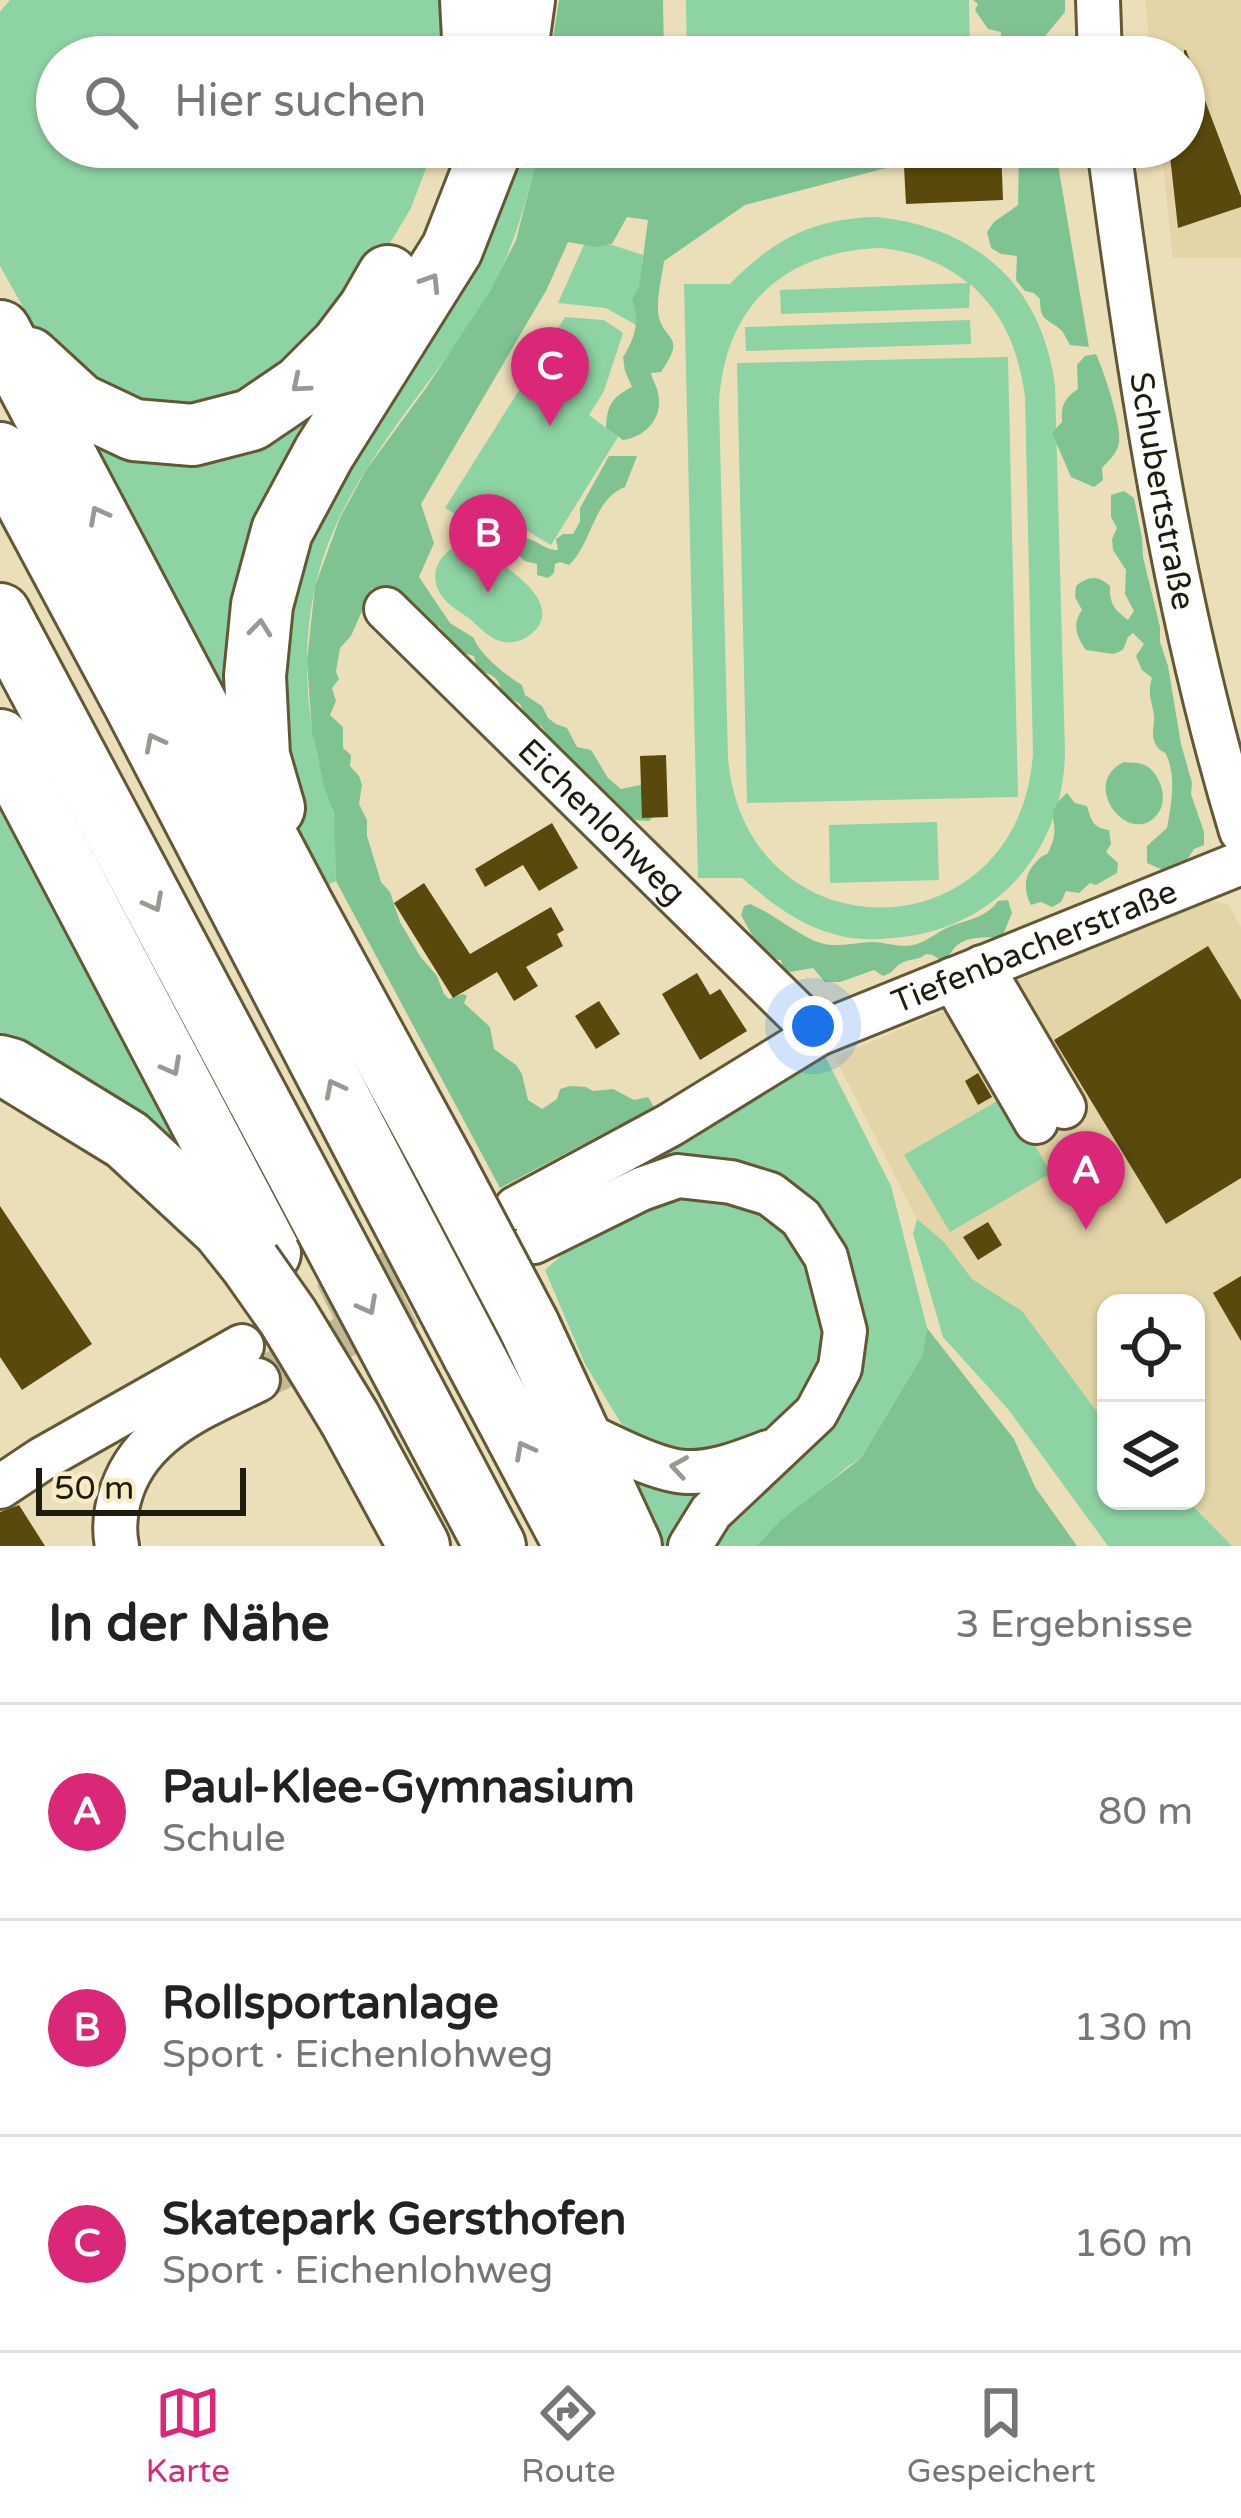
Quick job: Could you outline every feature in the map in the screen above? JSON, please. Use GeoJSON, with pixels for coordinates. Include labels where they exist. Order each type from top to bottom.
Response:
{"type":"FeatureCollection","features":[{"type":"Feature","properties":{"kind":"highway"},"geometry":{"type":"LineString","coordinates":[[472,0],[473,36]]}},
{"type":"Feature","properties":{"kind":"highway"},"geometry":{"type":"LineString","coordinates":[[520,36],[524,0]]}},
{"type":"Feature","properties":{"kind":"highway"},"geometry":{"type":"LineString","coordinates":[[0,326],[79,404],[134,430],[193,435],[251,420],[301,386],[341,346],[369,309],[423,216],[444,168]]}},
{"type":"Feature","properties":{"kind":"highway"},"geometry":{"type":"LineString","coordinates":[[303,906],[259,756],[255,676],[262,605],[282,531],[324,453],[452,249],[485,168]]}},
{"type":"Feature","properties":{"kind":"highway"},"geometry":{"type":"LineString","coordinates":[[0,326],[529,1326],[631,1546]]}},
{"type":"Feature","properties":{"kind":"highway"},"geometry":{"type":"LineString","coordinates":[[0,454],[575,1546]]}},
{"type":"Feature","properties":{"kind":"highway"},"geometry":{"type":"LineString","coordinates":[[0,614],[495,1546]]}},
{"type":"Feature","properties":{"kind":"highway"},"geometry":{"type":"LineString","coordinates":[[0,740],[260,1258],[418,1546]]}},
{"type":"Feature","properties":{"kind":"highway"},"geometry":{"type":"LineString","coordinates":[[0,1066],[127,1140],[260,1258]]}},
{"type":"Feature","properties":{"kind":"street"},"geometry":{"type":"LineString","coordinates":[[1098,0],[1099,36]]}},
{"type":"Feature","properties":{"kind":"street","name":"Schubertstraße"},"geometry":{"type":"LineString","coordinates":[[1112,168],[1140,361],[1198,674],[1241,831]]}},
{"type":"Feature","properties":{"kind":"street","name":"Eichenlohweg"},"geometry":{"type":"LineString","coordinates":[[386,609],[818,1034]]}},
{"type":"Feature","properties":{"kind":"street","name":"Tiefenbacherstraße"},"geometry":{"type":"LineString","coordinates":[[781,1448],[816,1413],[840,1368],[845,1331],[826,1257],[801,1218],[770,1194],[731,1181],[678,1176],[525,1225],[670,1125],[818,1034],[1241,863]]}},
{"type":"Feature","properties":{"kind":"street"},"geometry":{"type":"LineString","coordinates":[[968,973],[1050,1114]]}},
{"type":"Feature","properties":{"kind":"street"},"geometry":{"type":"LineString","coordinates":[[0,1486],[93,1430],[250,1363],[145,1451],[127,1476],[118,1504],[117,1546]]}},
{"type":"Feature","properties":{"kind":"street"},"geometry":{"type":"LineString","coordinates":[[93,1430],[127,1476]]}},
{"type":"Feature","properties":{"kind":"street"},"geometry":{"type":"LineString","coordinates":[[579,1431],[682,1472],[722,1468],[781,1448]]}},
{"type":"Feature","properties":{"kind":"street"},"geometry":{"type":"LineString","coordinates":[[690,1546],[711,1512],[781,1448]]}},
{"type":"Feature","properties":{"kind":"shaded area"},"geometry":{"type":"Polygon","coordinates":[[[1145,0],[1241,0],[1241,258],[1173,258],[1163,168],[1205,168],[1205,36],[1149,36],[1145,0]]]}},
{"type":"Feature","properties":{"kind":"shaded area"},"geometry":{"type":"Polygon","coordinates":[[[1208,900],[1228,904],[1241,927],[1241,1546],[1232,1546],[1197,1510],[1205,1510],[1205,1294],[1097,1294],[1097,1412],[1022,1311],[972,1279],[944,1242],[917,1219],[835,1057],[1208,900]]]}},
{"type":"Feature","properties":{"kind":"green space"},"geometry":{"type":"Polygon","coordinates":[[[10,0],[457,0],[456,36],[36,36],[36,168],[426,168],[411,208],[331,333],[193,421],[58,369],[0,266],[0,12],[10,0]]]}},
{"type":"Feature","properties":{"kind":"green space"},"geometry":{"type":"Polygon","coordinates":[[[559,0],[663,0],[664,36],[553,36],[559,0]]]}},
{"type":"Feature","properties":{"kind":"green space"},"geometry":{"type":"Polygon","coordinates":[[[686,0],[969,0],[970,36],[687,36],[686,0]]]}},
{"type":"Feature","properties":{"kind":"green space"},"geometry":{"type":"Polygon","coordinates":[[[973,0],[1065,0],[1065,12],[1045,36],[1001,36],[988,29],[975,10],[978,4],[973,0]]]}},
{"type":"Feature","properties":{"kind":"green space"},"geometry":{"type":"Polygon","coordinates":[[[498,168],[534,168],[506,258],[489,293],[367,468],[346,504],[316,583],[307,669],[313,734],[335,825],[336,881],[326,886],[303,843],[287,795],[273,608],[498,168]]]}},
{"type":"Feature","properties":{"kind":"green space"},"geometry":{"type":"Polygon","coordinates":[[[535,168],[886,168],[745,205],[664,261],[658,311],[673,350],[661,372],[651,373],[659,402],[655,418],[645,430],[623,440],[606,428],[612,403],[632,387],[623,357],[635,330],[632,300],[639,287],[648,220],[627,217],[612,244],[596,247],[568,242],[547,289],[421,504],[434,543],[419,577],[450,623],[474,638],[487,657],[522,685],[525,695],[542,706],[548,718],[567,728],[577,747],[591,750],[621,789],[640,785],[649,790],[656,814],[649,821],[621,819],[593,789],[591,778],[568,765],[563,749],[548,747],[541,726],[529,723],[520,704],[501,693],[494,677],[478,672],[474,656],[451,650],[439,626],[429,628],[419,608],[413,611],[402,600],[372,588],[351,636],[340,648],[339,679],[332,688],[336,701],[330,715],[343,727],[343,748],[351,755],[350,766],[362,785],[359,804],[381,882],[444,994],[449,999],[467,996],[464,1003],[490,1027],[494,1049],[516,1065],[528,1100],[542,1109],[557,1099],[560,1089],[570,1086],[613,1089],[634,1100],[648,1097],[654,1107],[500,1188],[336,881],[334,813],[312,732],[307,661],[315,586],[340,518],[366,470],[489,293],[516,240],[535,168]]]}},
{"type":"Feature","properties":{"kind":"green space"},"geometry":{"type":"Polygon","coordinates":[[[1019,168],[1059,168],[1089,347],[1070,345],[1062,331],[1043,316],[1040,299],[1016,280],[1017,256],[991,248],[987,232],[1018,205],[1019,168]]]}},
{"type":"Feature","properties":{"kind":"green space"},"geometry":{"type":"Polygon","coordinates":[[[855,218],[913,223],[974,248],[998,267],[1035,318],[1055,385],[1065,753],[1051,823],[1016,880],[991,902],[929,932],[879,939],[844,937],[811,926],[742,878],[698,878],[684,284],[730,284],[762,255],[796,234],[855,218]],[[882,248],[816,260],[766,290],[733,338],[719,403],[728,759],[746,825],[782,871],[829,899],[883,908],[936,897],[983,868],[1017,820],[1033,753],[1025,396],[1014,349],[1001,321],[970,284],[969,308],[781,314],[780,290],[968,283],[917,255],[882,248]]]}},
{"type":"Feature","properties":{"kind":"green space"},"geometry":{"type":"Polygon","coordinates":[[[584,245],[612,245],[643,255],[636,325],[606,308],[558,303],[584,245]]]}},
{"type":"Feature","properties":{"kind":"green space"},"geometry":{"type":"Polygon","coordinates":[[[565,317],[604,320],[623,333],[604,391],[589,415],[618,437],[551,545],[519,526],[513,533],[494,538],[445,508],[565,317]]]}},
{"type":"Feature","properties":{"kind":"green space"},"geometry":{"type":"Polygon","coordinates":[[[970,320],[971,344],[746,351],[745,327],[970,320]]]}},
{"type":"Feature","properties":{"kind":"green space"},"geometry":{"type":"Polygon","coordinates":[[[368,345],[298,438],[265,500],[245,577],[230,711],[75,424],[128,445],[368,345]]]}},
{"type":"Feature","properties":{"kind":"green space"},"geometry":{"type":"Polygon","coordinates":[[[1096,354],[1112,398],[1119,443],[1102,468],[1103,480],[1094,487],[1071,477],[1052,433],[1062,422],[1064,403],[1078,389],[1077,365],[1085,356],[1096,354]]]}},
{"type":"Feature","properties":{"kind":"green space"},"geometry":{"type":"Polygon","coordinates":[[[1008,357],[1018,797],[747,803],[737,363],[1008,357]]]}},
{"type":"Feature","properties":{"kind":"green space"},"geometry":{"type":"Polygon","coordinates":[[[609,456],[637,456],[625,487],[606,501],[569,565],[555,564],[548,578],[537,575],[537,564],[510,548],[525,538],[558,550],[556,539],[573,534],[580,522],[580,508],[609,456]]]}},
{"type":"Feature","properties":{"kind":"green space"},"geometry":{"type":"Polygon","coordinates":[[[1124,491],[1134,498],[1191,794],[1204,832],[1204,845],[1194,849],[1183,866],[1163,870],[1147,863],[1147,846],[1167,828],[1172,776],[1167,756],[1153,738],[1152,678],[1136,656],[1144,644],[1133,633],[1123,650],[1113,654],[1086,650],[1076,630],[1082,610],[1075,597],[1076,586],[1089,579],[1110,586],[1114,606],[1128,620],[1134,611],[1125,594],[1126,570],[1113,550],[1112,539],[1117,528],[1111,517],[1111,495],[1124,491]]]}},
{"type":"Feature","properties":{"kind":"green space"},"geometry":{"type":"Polygon","coordinates":[[[462,544],[488,552],[534,592],[542,619],[527,637],[496,640],[441,595],[435,579],[438,564],[462,544]]]}},
{"type":"Feature","properties":{"kind":"green space"},"geometry":{"type":"Polygon","coordinates":[[[1124,762],[1148,767],[1161,785],[1162,806],[1148,822],[1124,820],[1107,798],[1111,772],[1124,762]]]}},
{"type":"Feature","properties":{"kind":"green space"},"geometry":{"type":"Polygon","coordinates":[[[1067,793],[1075,803],[1087,806],[1096,825],[1109,830],[1111,844],[1106,852],[1118,863],[1117,873],[1096,885],[1090,883],[1079,893],[1066,891],[1052,907],[1041,902],[1031,905],[1028,876],[1049,850],[1054,838],[1053,813],[1067,793]]]}},
{"type":"Feature","properties":{"kind":"green space"},"geometry":{"type":"Polygon","coordinates":[[[0,810],[202,1183],[0,1051],[0,810]]]}},
{"type":"Feature","properties":{"kind":"green space"},"geometry":{"type":"Polygon","coordinates":[[[937,822],[939,880],[830,883],[829,825],[937,822]]]}},
{"type":"Feature","properties":{"kind":"green space"},"geometry":{"type":"Polygon","coordinates":[[[1008,900],[1012,913],[1002,937],[965,941],[943,962],[926,954],[883,976],[874,970],[840,982],[825,982],[813,968],[784,973],[781,960],[765,959],[741,915],[750,904],[822,943],[905,946],[1008,900]]]}},
{"type":"Feature","properties":{"kind":"green space"},"geometry":{"type":"Polygon","coordinates":[[[823,1052],[891,1186],[927,1328],[922,1356],[861,1458],[757,1546],[712,1546],[862,1335],[862,1308],[844,1247],[794,1189],[546,1206],[823,1052]]]}},
{"type":"Feature","properties":{"kind":"green space"},"geometry":{"type":"Polygon","coordinates":[[[1006,1096],[1051,1173],[950,1232],[904,1155],[1006,1096]]]}},
{"type":"Feature","properties":{"kind":"green space"},"geometry":{"type":"Polygon","coordinates":[[[676,1194],[755,1207],[787,1228],[808,1259],[827,1335],[820,1368],[796,1408],[758,1439],[688,1458],[635,1440],[622,1425],[585,1364],[545,1270],[585,1234],[676,1194]]]}},
{"type":"Feature","properties":{"kind":"green space"},"geometry":{"type":"Polygon","coordinates":[[[917,1219],[944,1242],[972,1279],[1022,1311],[1097,1412],[1097,1510],[1197,1510],[1232,1546],[1108,1546],[1008,1409],[943,1337],[913,1234],[917,1219]]]}},
{"type":"Feature","properties":{"kind":"green space"},"geometry":{"type":"Polygon","coordinates":[[[927,1328],[1014,1439],[1035,1487],[1077,1546],[757,1546],[780,1521],[861,1458],[922,1356],[927,1328]]]}},
{"type":"Feature","properties":{"kind":"green space"},"geometry":{"type":"Polygon","coordinates":[[[627,1478],[707,1484],[667,1546],[659,1546],[627,1478]]]}},
{"type":"Feature","properties":{"kind":"building"},"geometry":{"type":"Polygon","coordinates":[[[1205,100],[1241,207],[1178,228],[1171,168],[1205,168],[1205,100]]]}},
{"type":"Feature","properties":{"kind":"building"},"geometry":{"type":"Polygon","coordinates":[[[904,168],[1002,168],[1003,200],[906,204],[904,168]]]}},
{"type":"Feature","properties":{"kind":"building"},"geometry":{"type":"Polygon","coordinates":[[[666,755],[668,817],[642,818],[640,756],[666,755]]]}},
{"type":"Feature","properties":{"kind":"building"},"geometry":{"type":"Polygon","coordinates":[[[552,823],[578,868],[539,891],[523,865],[485,887],[475,869],[552,823]]]}},
{"type":"Feature","properties":{"kind":"building"},"geometry":{"type":"Polygon","coordinates":[[[424,883],[470,954],[551,907],[564,930],[557,934],[563,946],[526,967],[538,986],[514,1001],[497,972],[453,998],[394,903],[424,883]]]}},
{"type":"Feature","properties":{"kind":"building"},"geometry":{"type":"Polygon","coordinates":[[[1208,946],[1241,1000],[1241,1178],[1166,1224],[1054,1040],[1208,946]]]}},
{"type":"Feature","properties":{"kind":"building"},"geometry":{"type":"Polygon","coordinates":[[[697,973],[710,995],[720,989],[747,1031],[700,1060],[662,994],[697,973]]]}},
{"type":"Feature","properties":{"kind":"building"},"geometry":{"type":"Polygon","coordinates":[[[599,1001],[620,1034],[596,1049],[575,1016],[599,1001]]]}},
{"type":"Feature","properties":{"kind":"building"},"geometry":{"type":"Polygon","coordinates":[[[978,1073],[992,1097],[978,1105],[965,1081],[978,1073]]]}},
{"type":"Feature","properties":{"kind":"building"},"geometry":{"type":"Polygon","coordinates":[[[0,1206],[92,1344],[22,1390],[0,1357],[0,1206]]]}},
{"type":"Feature","properties":{"kind":"building"},"geometry":{"type":"Polygon","coordinates":[[[988,1222],[1002,1245],[978,1260],[963,1237],[988,1222]]]}},
{"type":"Feature","properties":{"kind":"building"},"geometry":{"type":"Polygon","coordinates":[[[1241,1276],[1241,1341],[1213,1293],[1241,1276]]]}},
{"type":"Feature","properties":{"kind":"building"},"geometry":{"type":"Polygon","coordinates":[[[19,1505],[45,1546],[0,1546],[0,1512],[19,1505]]]}},
{"type":"Feature","properties":{"kind":"tunnel"},"geometry":{"type":"LineString","coordinates":[[270,1332],[445,1244]]}},
{"type":"Feature","properties":{"kind":"tunnel"},"geometry":{"type":"LineString","coordinates":[[258,1380],[520,1249]]}},
{"type":"Feature","properties":{"kind":"place","name":"Skatepark Gersthofen"},"geometry":{"type":"Point","coordinates":[550,426]}},
{"type":"Feature","properties":{"kind":"place","name":"Rollsportanlage"},"geometry":{"type":"Point","coordinates":[488,593]}},
{"type":"Feature","properties":{"kind":"place","name":"Paul-Klee-Gymnasium"},"geometry":{"type":"Point","coordinates":[1086,1230]}}]}
